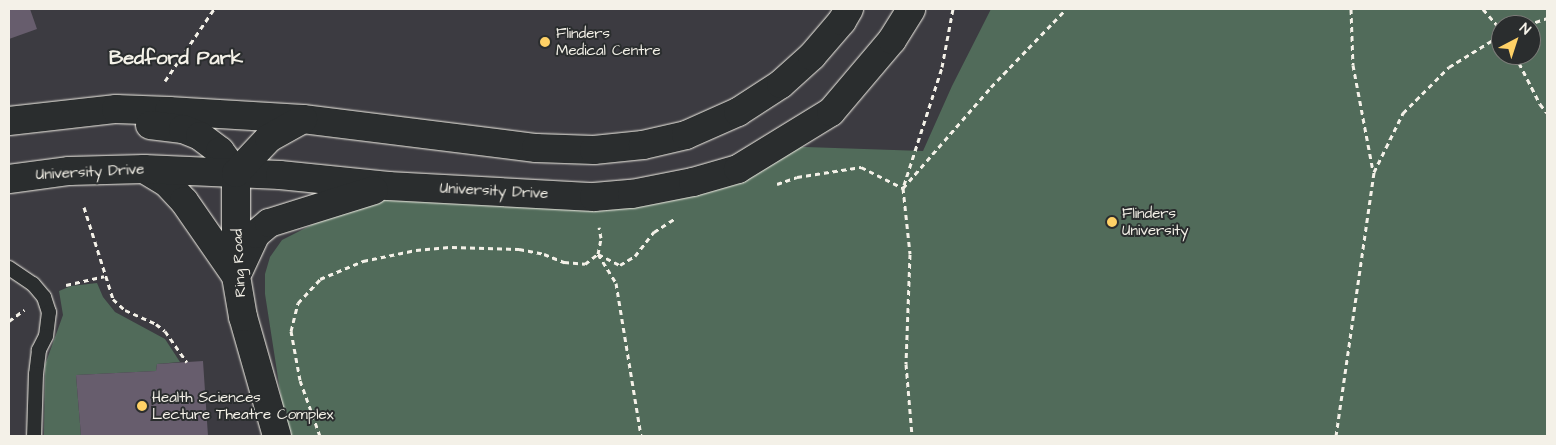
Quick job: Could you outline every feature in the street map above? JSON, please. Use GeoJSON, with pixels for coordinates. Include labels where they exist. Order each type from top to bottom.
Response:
{"type":"FeatureCollection","features":[{"type":"Feature","properties":{"kind":"street"},"geometry":{"type":"LineString","coordinates":[[9,121],[116,109],[303,119],[536,148],[594,150],[643,145],[686,135],[738,112],[781,84],[812,56],[842,21],[849,9]]}},
{"type":"Feature","properties":{"kind":"street","name":"University Drive"},"geometry":{"type":"LineString","coordinates":[[9,179],[69,171],[144,169],[236,173],[388,186],[594,196],[632,194],[693,182],[738,169],[831,112],[892,40],[911,9]]}},
{"type":"Feature","properties":{"kind":"street"},"geometry":{"type":"LineString","coordinates":[[9,126],[53,130],[161,125],[183,129],[200,136],[220,151],[236,173],[269,138],[303,119]]}},
{"type":"Feature","properties":{"kind":"street"},"geometry":{"type":"LineString","coordinates":[[144,169],[167,183],[184,201],[236,276],[256,234],[269,223],[388,186]]}},
{"type":"Feature","properties":{"kind":"street","name":"Ring Road"},"geometry":{"type":"LineString","coordinates":[[236,173],[236,276],[243,317],[277,436]]}},
{"type":"Feature","properties":{"kind":"lane"},"geometry":{"type":"LineString","coordinates":[[9,268],[33,284],[44,296],[48,312],[46,336],[39,350],[36,374],[34,436]]}},
{"type":"Feature","properties":{"kind":"path"},"geometry":{"type":"LineString","coordinates":[[165,81],[214,9]]}},
{"type":"Feature","properties":{"kind":"path"},"geometry":{"type":"LineString","coordinates":[[912,436],[906,364],[910,254],[903,188],[942,66],[953,9]]}},
{"type":"Feature","properties":{"kind":"path"},"geometry":{"type":"LineString","coordinates":[[903,188],[991,87],[1066,9]]}},
{"type":"Feature","properties":{"kind":"path"},"geometry":{"type":"LineString","coordinates":[[1351,9],[1353,65],[1374,172]]}},
{"type":"Feature","properties":{"kind":"path"},"geometry":{"type":"LineString","coordinates":[[1336,436],[1374,172],[1403,112],[1449,67],[1491,41]]}},
{"type":"Feature","properties":{"kind":"path"},"geometry":{"type":"LineString","coordinates":[[1520,65],[1540,104],[1547,113]]}},
{"type":"Feature","properties":{"kind":"path"},"geometry":{"type":"LineString","coordinates":[[770,186],[798,177],[861,167],[903,188]]}},
{"type":"Feature","properties":{"kind":"path"},"geometry":{"type":"LineString","coordinates":[[594,196],[600,238],[598,254],[616,283],[641,436]]}},
{"type":"Feature","properties":{"kind":"path"},"geometry":{"type":"LineString","coordinates":[[84,207],[113,299],[125,310],[156,324],[165,331],[188,362]]}},
{"type":"Feature","properties":{"kind":"path"},"geometry":{"type":"LineString","coordinates":[[598,254],[620,265],[635,256],[654,232],[677,217]]}},
{"type":"Feature","properties":{"kind":"path"},"geometry":{"type":"LineString","coordinates":[[320,436],[300,380],[292,331],[298,303],[320,279],[331,272],[363,260],[416,250],[452,247],[519,249],[544,254],[564,262],[585,264],[598,254]]}},
{"type":"Feature","properties":{"kind":"green space","name":"Flinders University"},"geometry":{"type":"Polygon","coordinates":[[[991,9],[1547,9],[1547,436],[287,436],[265,294],[265,274],[270,257],[282,240],[388,186],[594,197],[776,146],[923,151],[952,86],[991,9]]]}},
{"type":"Feature","properties":{"kind":"green space"},"geometry":{"type":"Polygon","coordinates":[[[97,283],[103,297],[115,312],[165,339],[180,362],[157,364],[156,371],[76,375],[81,436],[44,436],[45,365],[63,315],[59,291],[71,286],[97,283]]]}},
{"type":"Feature","properties":{"kind":"building"},"geometry":{"type":"Polygon","coordinates":[[[9,9],[30,9],[37,29],[9,39],[9,9]]]}},
{"type":"Feature","properties":{"kind":"building","name":"Health Sciences Lecture Theatre Complex"},"geometry":{"type":"Polygon","coordinates":[[[203,361],[208,436],[81,436],[76,375],[156,371],[157,364],[203,361]]]}},
{"type":"Feature","properties":{"kind":"place","name":"Flinders Medical Centre"},"geometry":{"type":"Point","coordinates":[545,42]}},
{"type":"Feature","properties":{"kind":"place","name":"Flinders University"},"geometry":{"type":"Point","coordinates":[1112,222]}},
{"type":"Feature","properties":{"kind":"place","name":"Health Sciences Lecture Theatre Complex"},"geometry":{"type":"Point","coordinates":[142,406]}},
{"type":"Feature","properties":{"kind":"district","name":"Bedford Park"},"geometry":{"type":"Point","coordinates":[176,58]}}]}
